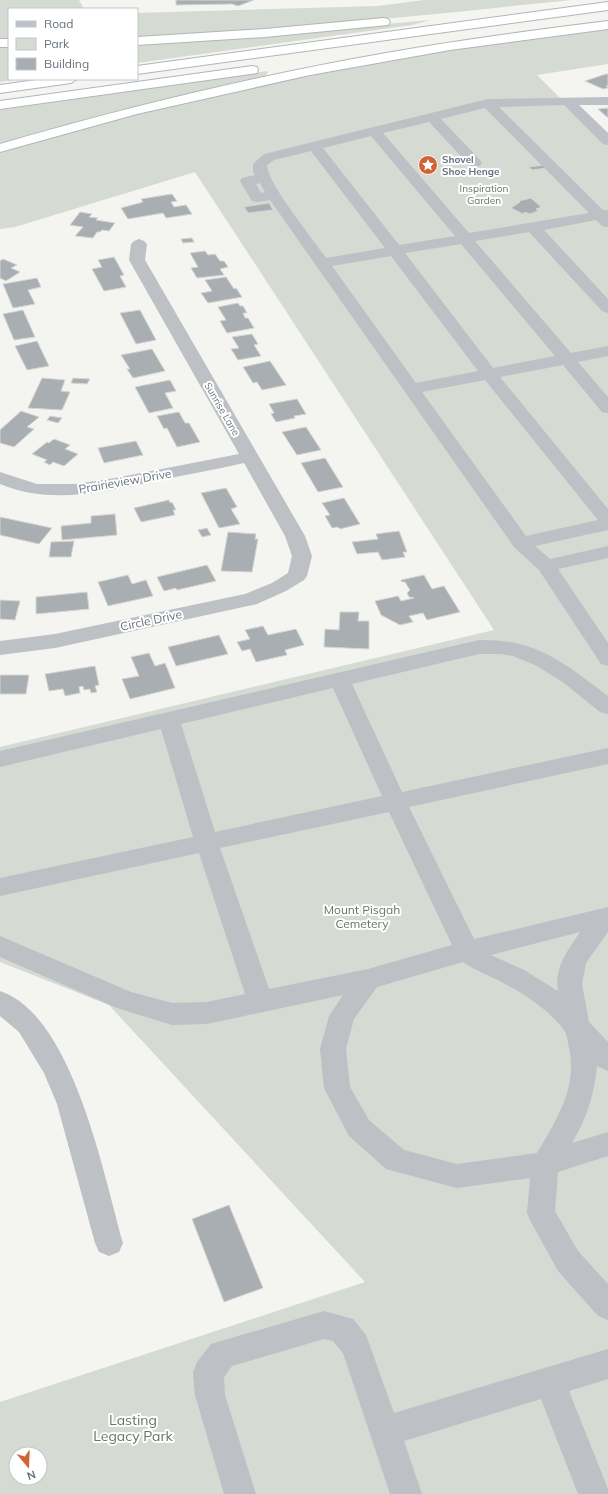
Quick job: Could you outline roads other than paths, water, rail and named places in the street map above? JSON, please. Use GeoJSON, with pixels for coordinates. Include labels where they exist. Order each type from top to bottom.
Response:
{"type":"FeatureCollection","features":[{"type":"Feature","properties":{"kind":"highway"},"geometry":{"type":"LineString","coordinates":[[442,16],[608,0]]}},
{"type":"Feature","properties":{"kind":"highway"},"geometry":{"type":"LineString","coordinates":[[138,70],[608,6]]}},
{"type":"Feature","properties":{"kind":"highway"},"geometry":{"type":"LineString","coordinates":[[138,41],[265,33],[395,21]]}},
{"type":"Feature","properties":{"kind":"highway"},"geometry":{"type":"LineString","coordinates":[[0,105],[608,21]]}},
{"type":"Feature","properties":{"kind":"highway"},"geometry":{"type":"LineString","coordinates":[[0,148],[141,109],[287,76],[444,47],[608,24]]}},
{"type":"Feature","properties":{"kind":"highway"},"geometry":{"type":"LineString","coordinates":[[0,89],[64,80]]}},
{"type":"Feature","properties":{"kind":"street"},"geometry":{"type":"LineString","coordinates":[[546,100],[564,110],[608,155]]}},
{"type":"Feature","properties":{"kind":"street"},"geometry":{"type":"LineString","coordinates":[[608,101],[546,100],[488,103],[269,157],[260,164],[260,171],[263,178],[274,195],[521,543],[546,566],[608,659]]}},
{"type":"Feature","properties":{"kind":"street"},"geometry":{"type":"LineString","coordinates":[[567,101],[608,141]]}},
{"type":"Feature","properties":{"kind":"street"},"geometry":{"type":"LineString","coordinates":[[488,103],[605,218]]}},
{"type":"Feature","properties":{"kind":"street"},"geometry":{"type":"LineString","coordinates":[[431,116],[475,163]]}},
{"type":"Feature","properties":{"kind":"street"},"geometry":{"type":"LineString","coordinates":[[374,131],[466,238],[565,359],[608,408]]}},
{"type":"Feature","properties":{"kind":"street"},"geometry":{"type":"LineString","coordinates":[[314,146],[396,250],[489,374],[608,522],[521,543]]}},
{"type":"Feature","properties":{"kind":"street"},"geometry":{"type":"LineString","coordinates":[[323,263],[533,227],[605,218]]}},
{"type":"Feature","properties":{"kind":"street"},"geometry":{"type":"LineString","coordinates":[[533,227],[608,308]]}},
{"type":"Feature","properties":{"kind":"street","name":"Sunrise Lane"},"geometry":{"type":"LineString","coordinates":[[139,244],[137,260],[295,536],[302,556],[297,576]]}},
{"type":"Feature","properties":{"kind":"street"},"geometry":{"type":"LineString","coordinates":[[411,389],[608,351]]}},
{"type":"Feature","properties":{"kind":"street","name":"Prairieview Drive"},"geometry":{"type":"LineString","coordinates":[[0,478],[34,488],[63,490],[96,487],[249,457]]}},
{"type":"Feature","properties":{"kind":"street"},"geometry":{"type":"LineString","coordinates":[[546,566],[608,552]]}},
{"type":"Feature","properties":{"kind":"street","name":"Circle Drive"},"geometry":{"type":"LineString","coordinates":[[0,648],[55,641],[250,599],[279,587],[297,576]]}},
{"type":"Feature","properties":{"kind":"street"},"geometry":{"type":"LineString","coordinates":[[0,760],[479,647],[502,646],[529,653],[555,668],[608,707]]}},
{"type":"Feature","properties":{"kind":"street"},"geometry":{"type":"LineString","coordinates":[[340,680],[396,803],[467,951],[483,963],[515,977],[546,996],[577,1026],[608,1060]]}},
{"type":"Feature","properties":{"kind":"street"},"geometry":{"type":"LineString","coordinates":[[169,720],[207,843],[261,1003]]}},
{"type":"Feature","properties":{"kind":"street"},"geometry":{"type":"LineString","coordinates":[[0,887],[396,803],[608,756]]}},
{"type":"Feature","properties":{"kind":"street"},"geometry":{"type":"LineString","coordinates":[[0,946],[126,1001],[172,1014],[208,1013],[261,1003],[368,979],[467,951],[607,916]]}},
{"type":"Feature","properties":{"kind":"street"},"geometry":{"type":"LineString","coordinates":[[607,916],[574,960],[569,984],[585,1060],[581,1093],[571,1120],[545,1164],[541,1213],[568,1262],[608,1306]]}},
{"type":"Feature","properties":{"kind":"street"},"geometry":{"type":"LineString","coordinates":[[368,979],[342,1016],[333,1049],[337,1088],[359,1128],[396,1160],[457,1176],[545,1164],[608,1144]]}},
{"type":"Feature","properties":{"kind":"street"},"geometry":{"type":"LineString","coordinates":[[0,1001],[28,1024],[55,1068],[70,1104],[108,1243]]}},
{"type":"Feature","properties":{"kind":"street"},"geometry":{"type":"LineString","coordinates":[[240,1494],[210,1395],[208,1373],[222,1354],[324,1325],[342,1330],[355,1345],[406,1494]]}},
{"type":"Feature","properties":{"kind":"street"},"geometry":{"type":"LineString","coordinates":[[385,1431],[550,1383],[608,1364]]}},
{"type":"Feature","properties":{"kind":"street"},"geometry":{"type":"LineString","coordinates":[[550,1383],[594,1494]]}},
{"type":"Feature","properties":{"kind":"place","name":"Shovel Shoe Henge"},"geometry":{"type":"Point","coordinates":[428,165]}},
{"type":"Feature","properties":{"kind":"park label","name":"Inspiration Garden"},"geometry":{"type":"Point","coordinates":[484,194]}},
{"type":"Feature","properties":{"kind":"park label","name":"Mount Pisgah Cemetery"},"geometry":{"type":"Point","coordinates":[362,916]}},
{"type":"Feature","properties":{"kind":"park label","name":"Lasting Legacy Park"},"geometry":{"type":"Point","coordinates":[133,1428]}}]}
